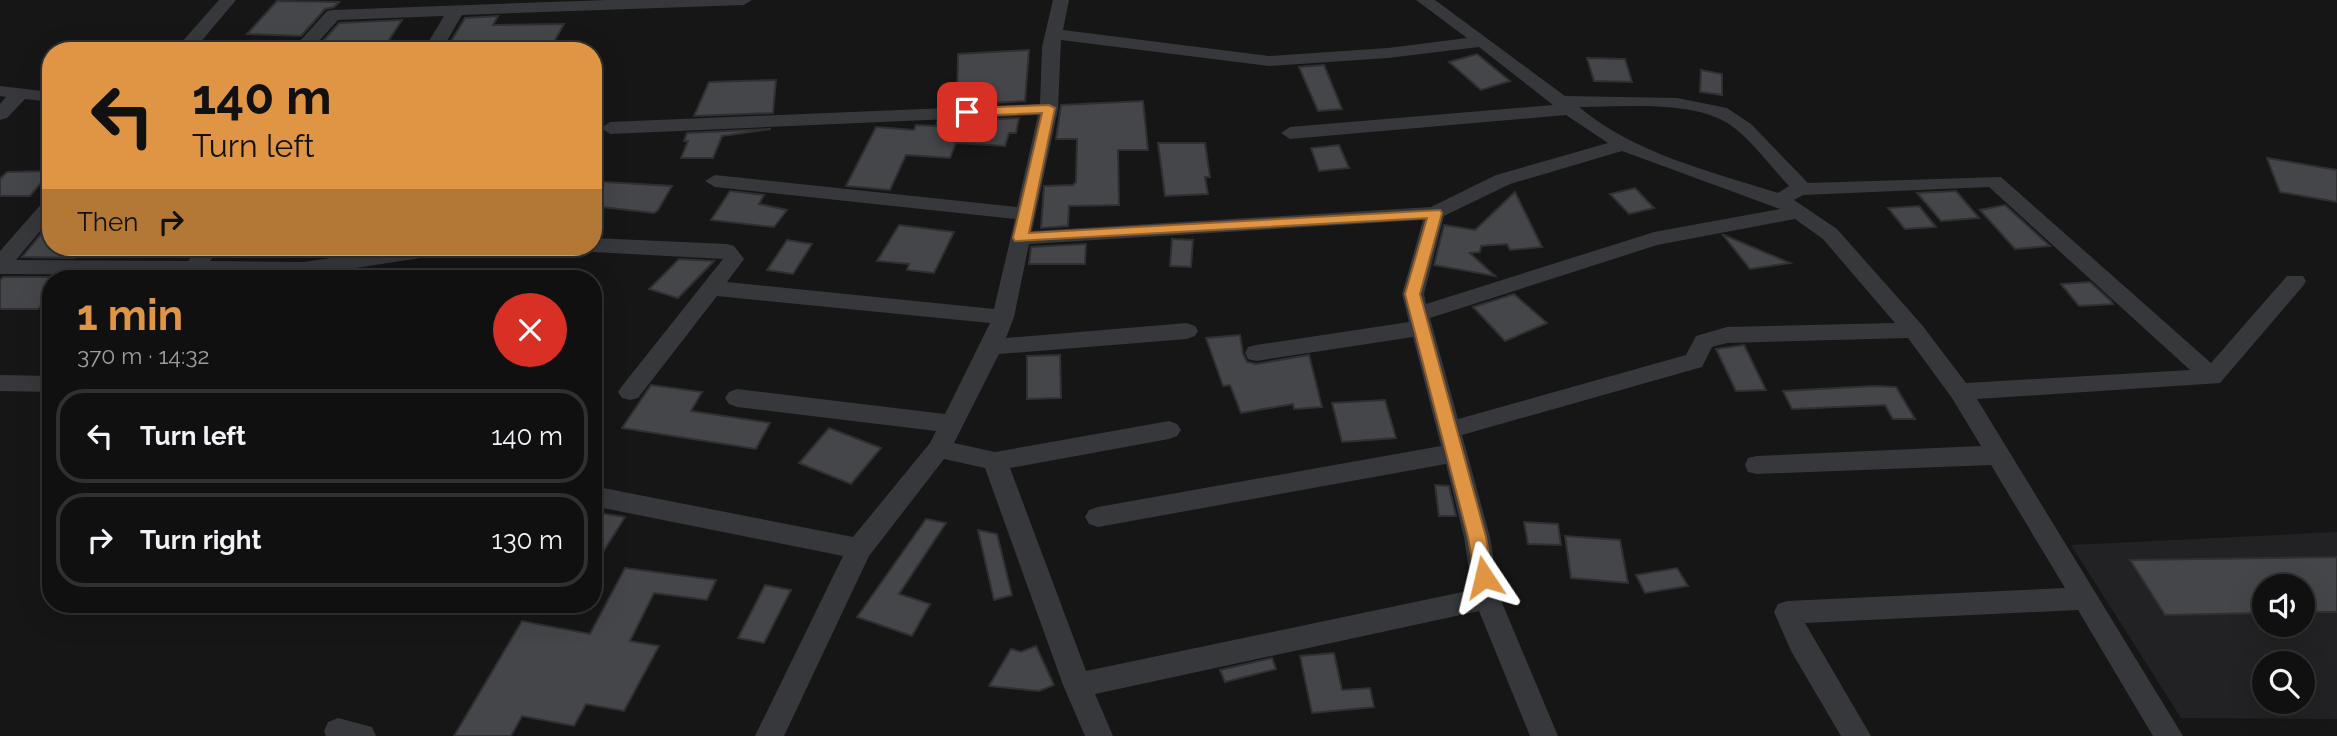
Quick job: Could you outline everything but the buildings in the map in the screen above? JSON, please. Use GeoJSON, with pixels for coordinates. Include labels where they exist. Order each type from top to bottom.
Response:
{"type":"FeatureCollection","features":[{"type":"Feature","properties":{"kind":"street"},"geometry":{"type":"LineString","coordinates":[[191,42],[229,0]]}},
{"type":"Feature","properties":{"kind":"street"},"geometry":{"type":"LineString","coordinates":[[308,42],[333,15],[414,6],[457,9],[518,4],[744,0]]}},
{"type":"Feature","properties":{"kind":"street"},"geometry":{"type":"LineString","coordinates":[[769,736],[859,549],[939,449],[992,347],[1003,317],[1049,108],[1054,34],[1062,0]]}},
{"type":"Feature","properties":{"kind":"street"},"geometry":{"type":"LineString","coordinates":[[1424,0],[1624,145],[1791,207],[1830,234],[1914,330],[1960,392],[2169,736]]}},
{"type":"Feature","properties":{"kind":"street"},"geometry":{"type":"LineString","coordinates":[[437,42],[457,9]]}},
{"type":"Feature","properties":{"kind":"street"},"geometry":{"type":"LineString","coordinates":[[1054,34],[1269,61],[1376,54],[1483,41]]}},
{"type":"Feature","properties":{"kind":"street"},"geometry":{"type":"LineString","coordinates":[[0,91],[42,96]]}},
{"type":"Feature","properties":{"kind":"street"},"geometry":{"type":"LineString","coordinates":[[0,114],[20,94]]}},
{"type":"Feature","properties":{"kind":"street"},"geometry":{"type":"LineString","coordinates":[[1290,134],[1566,105],[1644,102],[1723,114],[1749,132],[1803,190]]}},
{"type":"Feature","properties":{"kind":"street"},"geometry":{"type":"LineString","coordinates":[[610,128],[1049,108]]}},
{"type":"Feature","properties":{"kind":"street"},"geometry":{"type":"LineString","coordinates":[[1020,238],[1435,213],[1469,192],[1549,163],[1624,145]]}},
{"type":"Feature","properties":{"kind":"street"},"geometry":{"type":"LineString","coordinates":[[715,181],[1026,214]]}},
{"type":"Feature","properties":{"kind":"street"},"geometry":{"type":"LineString","coordinates":[[1791,207],[1791,192],[1803,190],[1994,181],[2212,377]]}},
{"type":"Feature","properties":{"kind":"street"},"geometry":{"type":"LineString","coordinates":[[1256,353],[1420,321],[1654,239],[1791,207]]}},
{"type":"Feature","properties":{"kind":"street"},"geometry":{"type":"LineString","coordinates":[[1435,213],[1413,294],[1477,537],[1487,598],[1544,736]]}},
{"type":"Feature","properties":{"kind":"street"},"geometry":{"type":"LineString","coordinates":[[0,266],[42,216]]}},
{"type":"Feature","properties":{"kind":"street"},"geometry":{"type":"LineString","coordinates":[[602,245],[727,251],[734,259],[714,288],[630,392]]}},
{"type":"Feature","properties":{"kind":"street"},"geometry":{"type":"LineString","coordinates":[[195,267],[203,256]]}},
{"type":"Feature","properties":{"kind":"street"},"geometry":{"type":"LineString","coordinates":[[304,269],[312,256]]}},
{"type":"Feature","properties":{"kind":"street"},"geometry":{"type":"LineString","coordinates":[[0,266],[304,269],[388,256]]}},
{"type":"Feature","properties":{"kind":"street"},"geometry":{"type":"LineString","coordinates":[[1960,392],[2212,377],[2295,281]]}},
{"type":"Feature","properties":{"kind":"street"},"geometry":{"type":"LineString","coordinates":[[714,288],[1003,317]]}},
{"type":"Feature","properties":{"kind":"street"},"geometry":{"type":"LineString","coordinates":[[1098,517],[1452,442],[1694,361],[1704,342],[1727,335],[1914,330]]}},
{"type":"Feature","properties":{"kind":"street"},"geometry":{"type":"LineString","coordinates":[[992,347],[1187,331]]}},
{"type":"Feature","properties":{"kind":"street"},"geometry":{"type":"LineString","coordinates":[[0,383],[42,384]]}},
{"type":"Feature","properties":{"kind":"street"},"geometry":{"type":"LineString","coordinates":[[737,398],[952,424]]}},
{"type":"Feature","properties":{"kind":"street"},"geometry":{"type":"LineString","coordinates":[[939,449],[995,461],[1168,430]]}},
{"type":"Feature","properties":{"kind":"street"},"geometry":{"type":"LineString","coordinates":[[1757,465],[1999,455]]}},
{"type":"Feature","properties":{"kind":"street"},"geometry":{"type":"LineString","coordinates":[[995,461],[1077,685],[1099,736]]}},
{"type":"Feature","properties":{"kind":"street"},"geometry":{"type":"LineString","coordinates":[[602,498],[859,549]]}},
{"type":"Feature","properties":{"kind":"street"},"geometry":{"type":"LineString","coordinates":[[1077,685],[1487,598]]}},
{"type":"Feature","properties":{"kind":"street"},"geometry":{"type":"LineString","coordinates":[[1857,736],[1801,643],[1787,612],[2086,598]]}},
{"type":"Feature","properties":{"kind":"shaded area"},"geometry":{"type":"Polygon","coordinates":[[[2337,532],[2337,719],[2181,718],[2071,545],[2337,532]]]}},
{"type":"Feature","properties":{"kind":"route"},"geometry":{"type":"LineString","coordinates":[[967,112],[1049,108],[1020,238],[1435,213],[1413,294],[1456,453],[1484,577]]}}]}
